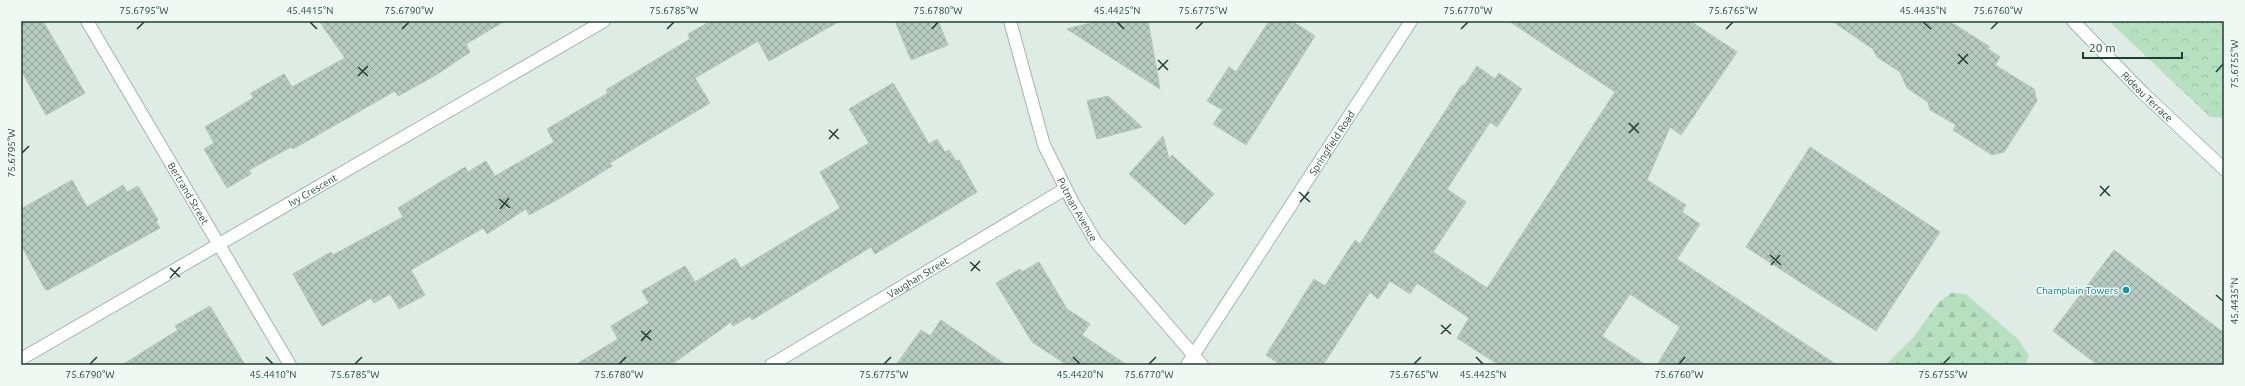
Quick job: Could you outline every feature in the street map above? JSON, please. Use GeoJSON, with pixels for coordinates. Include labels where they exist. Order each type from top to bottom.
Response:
{"type":"FeatureCollection","features":[{"type":"Feature","properties":{"kind":"street","name":"Bertrand Street"},"geometry":{"type":"LineString","coordinates":[[87,21],[290,365]]}},
{"type":"Feature","properties":{"kind":"street","name":"Ivy Crescent"},"geometry":{"type":"LineString","coordinates":[[21,359],[604,21]]}},
{"type":"Feature","properties":{"kind":"street","name":"Putman Avenue"},"geometry":{"type":"LineString","coordinates":[[1010,21],[1044,145],[1065,189],[1096,242],[1202,365]]}},
{"type":"Feature","properties":{"kind":"street","name":"Springfield Road"},"geometry":{"type":"LineString","coordinates":[[1187,365],[1411,21]]}},
{"type":"Feature","properties":{"kind":"street","name":"Rideau Terrace"},"geometry":{"type":"LineString","coordinates":[[2073,21],[2143,93],[2222,164]]}},
{"type":"Feature","properties":{"kind":"street","name":"Vaughan Street"},"geometry":{"type":"LineString","coordinates":[[771,365],[1065,189]]}},
{"type":"Feature","properties":{"kind":"green space"},"geometry":{"type":"Polygon","coordinates":[[[2109,21],[2224,21],[2224,118],[2210,117],[2109,21]]]}},
{"type":"Feature","properties":{"kind":"green space"},"geometry":{"type":"Polygon","coordinates":[[[1951,293],[1966,294],[2019,340],[2029,356],[2025,365],[1885,365],[1913,338],[1939,302],[1951,293]]]}},
{"type":"Feature","properties":{"kind":"building"},"geometry":{"type":"Polygon","coordinates":[[[21,21],[43,21],[85,93],[46,115],[21,70],[21,21]]]}},
{"type":"Feature","properties":{"kind":"building"},"geometry":{"type":"Polygon","coordinates":[[[319,21],[505,21],[466,44],[470,52],[436,75],[398,96],[395,91],[293,149],[291,147],[249,170],[251,174],[227,188],[204,149],[214,143],[205,127],[253,98],[251,93],[284,74],[292,87],[345,58],[319,21]]]}},
{"type":"Feature","properties":{"kind":"building"},"geometry":{"type":"Polygon","coordinates":[[[711,21],[840,21],[769,61],[758,41],[695,78],[710,103],[610,163],[612,166],[562,197],[529,215],[526,209],[487,234],[483,228],[411,270],[425,295],[399,309],[390,294],[374,303],[371,298],[322,326],[293,274],[331,252],[333,255],[403,217],[398,208],[465,167],[468,172],[486,161],[495,176],[554,142],[547,129],[608,93],[606,90],[690,39],[688,34],[711,21]]]}},
{"type":"Feature","properties":{"kind":"building"},"geometry":{"type":"Polygon","coordinates":[[[895,21],[938,21],[948,45],[911,60],[895,21]]]}},
{"type":"Feature","properties":{"kind":"building"},"geometry":{"type":"Polygon","coordinates":[[[1098,21],[1148,21],[1160,89],[1067,29],[1098,21]]]}},
{"type":"Feature","properties":{"kind":"building"},"geometry":{"type":"Polygon","coordinates":[[[1269,21],[1292,21],[1315,36],[1246,145],[1213,124],[1223,110],[1207,101],[1229,67],[1236,72],[1269,21]]]}},
{"type":"Feature","properties":{"kind":"building"},"geometry":{"type":"Polygon","coordinates":[[[1509,21],[1690,21],[1737,52],[1681,135],[1670,127],[1647,180],[1686,205],[1682,212],[1700,224],[1677,259],[1837,365],[1657,365],[1680,327],[1630,294],[1602,336],[1646,365],[1499,365],[1457,338],[1469,318],[1417,283],[1410,294],[1390,281],[1378,299],[1370,292],[1323,365],[1281,365],[1266,355],[1314,279],[1325,286],[1355,240],[1360,244],[1462,85],[1464,86],[1477,66],[1495,79],[1499,73],[1522,89],[1497,127],[1490,122],[1447,189],[1466,202],[1433,252],[1487,288],[1615,92],[1509,21]]]}},
{"type":"Feature","properties":{"kind":"building"},"geometry":{"type":"Polygon","coordinates":[[[1832,21],[1949,21],[1990,47],[1988,49],[2000,57],[1995,65],[2034,89],[2037,101],[2004,152],[1992,155],[1953,130],[1956,125],[1930,110],[1928,102],[1907,88],[1900,72],[1877,57],[1873,49],[1832,21]]]}},
{"type":"Feature","properties":{"kind":"building"},"geometry":{"type":"Polygon","coordinates":[[[893,83],[929,144],[937,139],[945,152],[949,150],[956,161],[959,160],[977,192],[875,254],[871,247],[752,320],[750,316],[733,326],[731,322],[671,365],[575,365],[618,339],[611,326],[649,303],[642,291],[685,266],[695,282],[735,258],[741,268],[840,208],[820,172],[869,143],[849,109],[893,83]]]}},
{"type":"Feature","properties":{"kind":"building"},"geometry":{"type":"Polygon","coordinates":[[[1108,96],[1142,127],[1097,139],[1087,101],[1108,96]]]}},
{"type":"Feature","properties":{"kind":"building"},"geometry":{"type":"Polygon","coordinates":[[[1163,136],[1169,159],[1172,155],[1214,194],[1185,225],[1129,174],[1163,136]]]}},
{"type":"Feature","properties":{"kind":"building"},"geometry":{"type":"Polygon","coordinates":[[[1810,147],[1940,232],[1876,331],[1746,247],[1810,147]]]}},
{"type":"Feature","properties":{"kind":"building"},"geometry":{"type":"Polygon","coordinates":[[[72,180],[87,207],[123,185],[127,192],[138,186],[158,220],[156,221],[160,228],[48,290],[45,289],[21,245],[21,209],[72,180]]]}},
{"type":"Feature","properties":{"kind":"building","name":"Champlain Towers"},"geometry":{"type":"Polygon","coordinates":[[[2114,250],[2224,333],[2224,365],[2098,365],[2053,331],[2114,250]]]}},
{"type":"Feature","properties":{"kind":"building"},"geometry":{"type":"Polygon","coordinates":[[[1039,262],[1067,309],[1090,324],[1082,335],[1127,365],[1067,365],[1032,342],[996,283],[1020,269],[1022,272],[1039,262]]]}},
{"type":"Feature","properties":{"kind":"building"},"geometry":{"type":"Polygon","coordinates":[[[210,306],[245,365],[122,365],[178,330],[175,326],[210,306]]]}},
{"type":"Feature","properties":{"kind":"building"},"geometry":{"type":"Polygon","coordinates":[[[941,320],[1006,365],[896,365],[921,330],[930,336],[941,320]]]}},
{"type":"Feature","properties":{"kind":"place","name":"Champlain Towers"},"geometry":{"type":"Point","coordinates":[2126,290]}}]}
